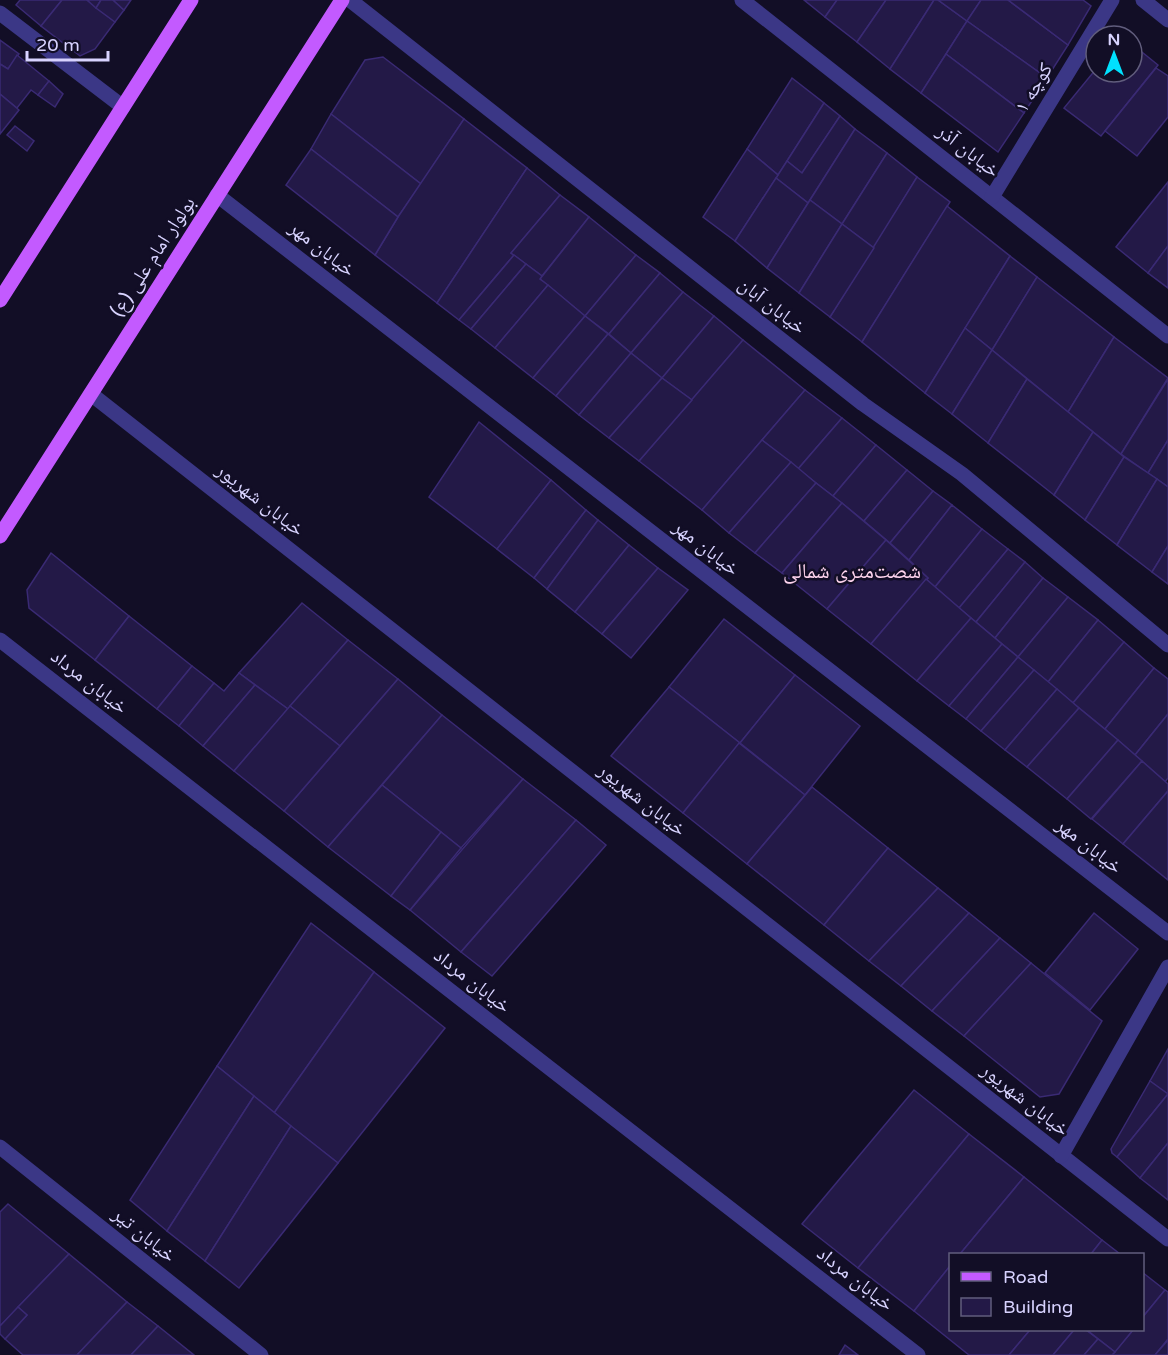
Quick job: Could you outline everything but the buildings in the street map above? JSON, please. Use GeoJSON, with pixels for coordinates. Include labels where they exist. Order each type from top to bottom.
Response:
{"type":"FeatureCollection","features":[{"type":"Feature","properties":{"kind":"main road"},"geometry":{"type":"LineString","coordinates":[[0,300],[191,0]]}},
{"type":"Feature","properties":{"kind":"main road","name":"بولوار امام علی (ع)"},"geometry":{"type":"LineString","coordinates":[[0,536],[342,0]]}},
{"type":"Feature","properties":{"kind":"street","name":"خیابان آبان"},"geometry":{"type":"LineString","coordinates":[[350,0],[863,404],[962,474],[1168,645]]}},
{"type":"Feature","properties":{"kind":"street","name":"خیابان آذر"},"geometry":{"type":"LineString","coordinates":[[742,0],[1168,336]]}},
{"type":"Feature","properties":{"kind":"street","name":"کوچه ۱"},"geometry":{"type":"LineString","coordinates":[[992,197],[1112,0]]}},
{"type":"Feature","properties":{"kind":"street"},"geometry":{"type":"LineString","coordinates":[[1143,0],[1168,20]]}},
{"type":"Feature","properties":{"kind":"street"},"geometry":{"type":"LineString","coordinates":[[0,13],[123,107]]}},
{"type":"Feature","properties":{"kind":"street","name":"خیابان مهر"},"geometry":{"type":"LineString","coordinates":[[217,195],[1168,933]]}},
{"type":"Feature","properties":{"kind":"street","name":"خیابان شهریور"},"geometry":{"type":"LineString","coordinates":[[91,394],[1168,1239]]}},
{"type":"Feature","properties":{"kind":"street","name":"خیابان مرداد"},"geometry":{"type":"LineString","coordinates":[[0,640],[918,1355]]}},
{"type":"Feature","properties":{"kind":"street"},"geometry":{"type":"LineString","coordinates":[[1061,1156],[1168,968]]}},
{"type":"Feature","properties":{"kind":"street","name":"خیابان تیر"},"geometry":{"type":"LineString","coordinates":[[0,1147],[261,1355]]}},
{"type":"Feature","properties":{"kind":"district","name":"شصت‌متری شمالی"},"geometry":{"type":"Point","coordinates":[852,571]}}]}
